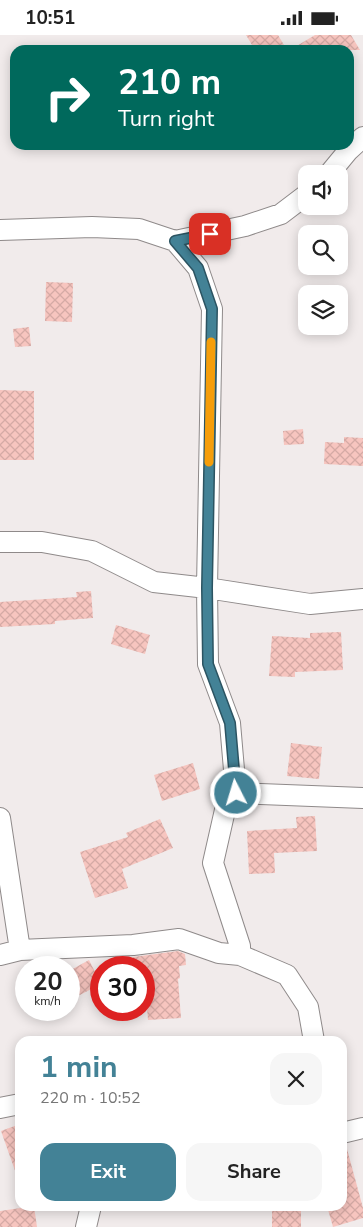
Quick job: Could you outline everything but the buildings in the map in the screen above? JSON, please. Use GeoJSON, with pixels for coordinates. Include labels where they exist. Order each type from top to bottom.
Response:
{"type":"FeatureCollection","features":[{"type":"Feature","properties":{"kind":"street"},"geometry":{"type":"LineString","coordinates":[[336,165],[349,150]]}},
{"type":"Feature","properties":{"kind":"street"},"geometry":{"type":"LineString","coordinates":[[175,241],[245,226],[281,214],[298,201]]}},
{"type":"Feature","properties":{"kind":"street"},"geometry":{"type":"LineString","coordinates":[[0,230],[92,227],[140,229],[175,241],[198,268],[212,309],[207,588],[208,664],[230,723],[236,793],[225,810],[213,863],[240,946],[240,955]]}},
{"type":"Feature","properties":{"kind":"street"},"geometry":{"type":"LineString","coordinates":[[0,542],[42,541],[92,551],[154,582],[310,604],[363,599]]}},
{"type":"Feature","properties":{"kind":"street"},"geometry":{"type":"LineString","coordinates":[[236,793],[363,798]]}},
{"type":"Feature","properties":{"kind":"street"},"geometry":{"type":"LineString","coordinates":[[0,818],[20,950]]}},
{"type":"Feature","properties":{"kind":"street"},"geometry":{"type":"LineString","coordinates":[[0,955],[20,950],[133,945],[179,939],[219,953],[240,955],[287,975],[308,1007],[313,1036]]}},
{"type":"Feature","properties":{"kind":"street"},"geometry":{"type":"LineString","coordinates":[[0,1108],[15,1105]]}},
{"type":"Feature","properties":{"kind":"street"},"geometry":{"type":"LineString","coordinates":[[347,1132],[363,1128]]}},
{"type":"Feature","properties":{"kind":"street"},"geometry":{"type":"LineString","coordinates":[[86,1227],[91,1211]]}},
{"type":"Feature","properties":{"kind":"slow traffic"},"geometry":{"type":"LineString","coordinates":[[209,462],[211,342]]}},
{"type":"Feature","properties":{"kind":"route"},"geometry":{"type":"LineString","coordinates":[[210,234],[175,241],[198,268],[212,309],[207,588],[208,664],[230,723],[236,793]]}}]}
